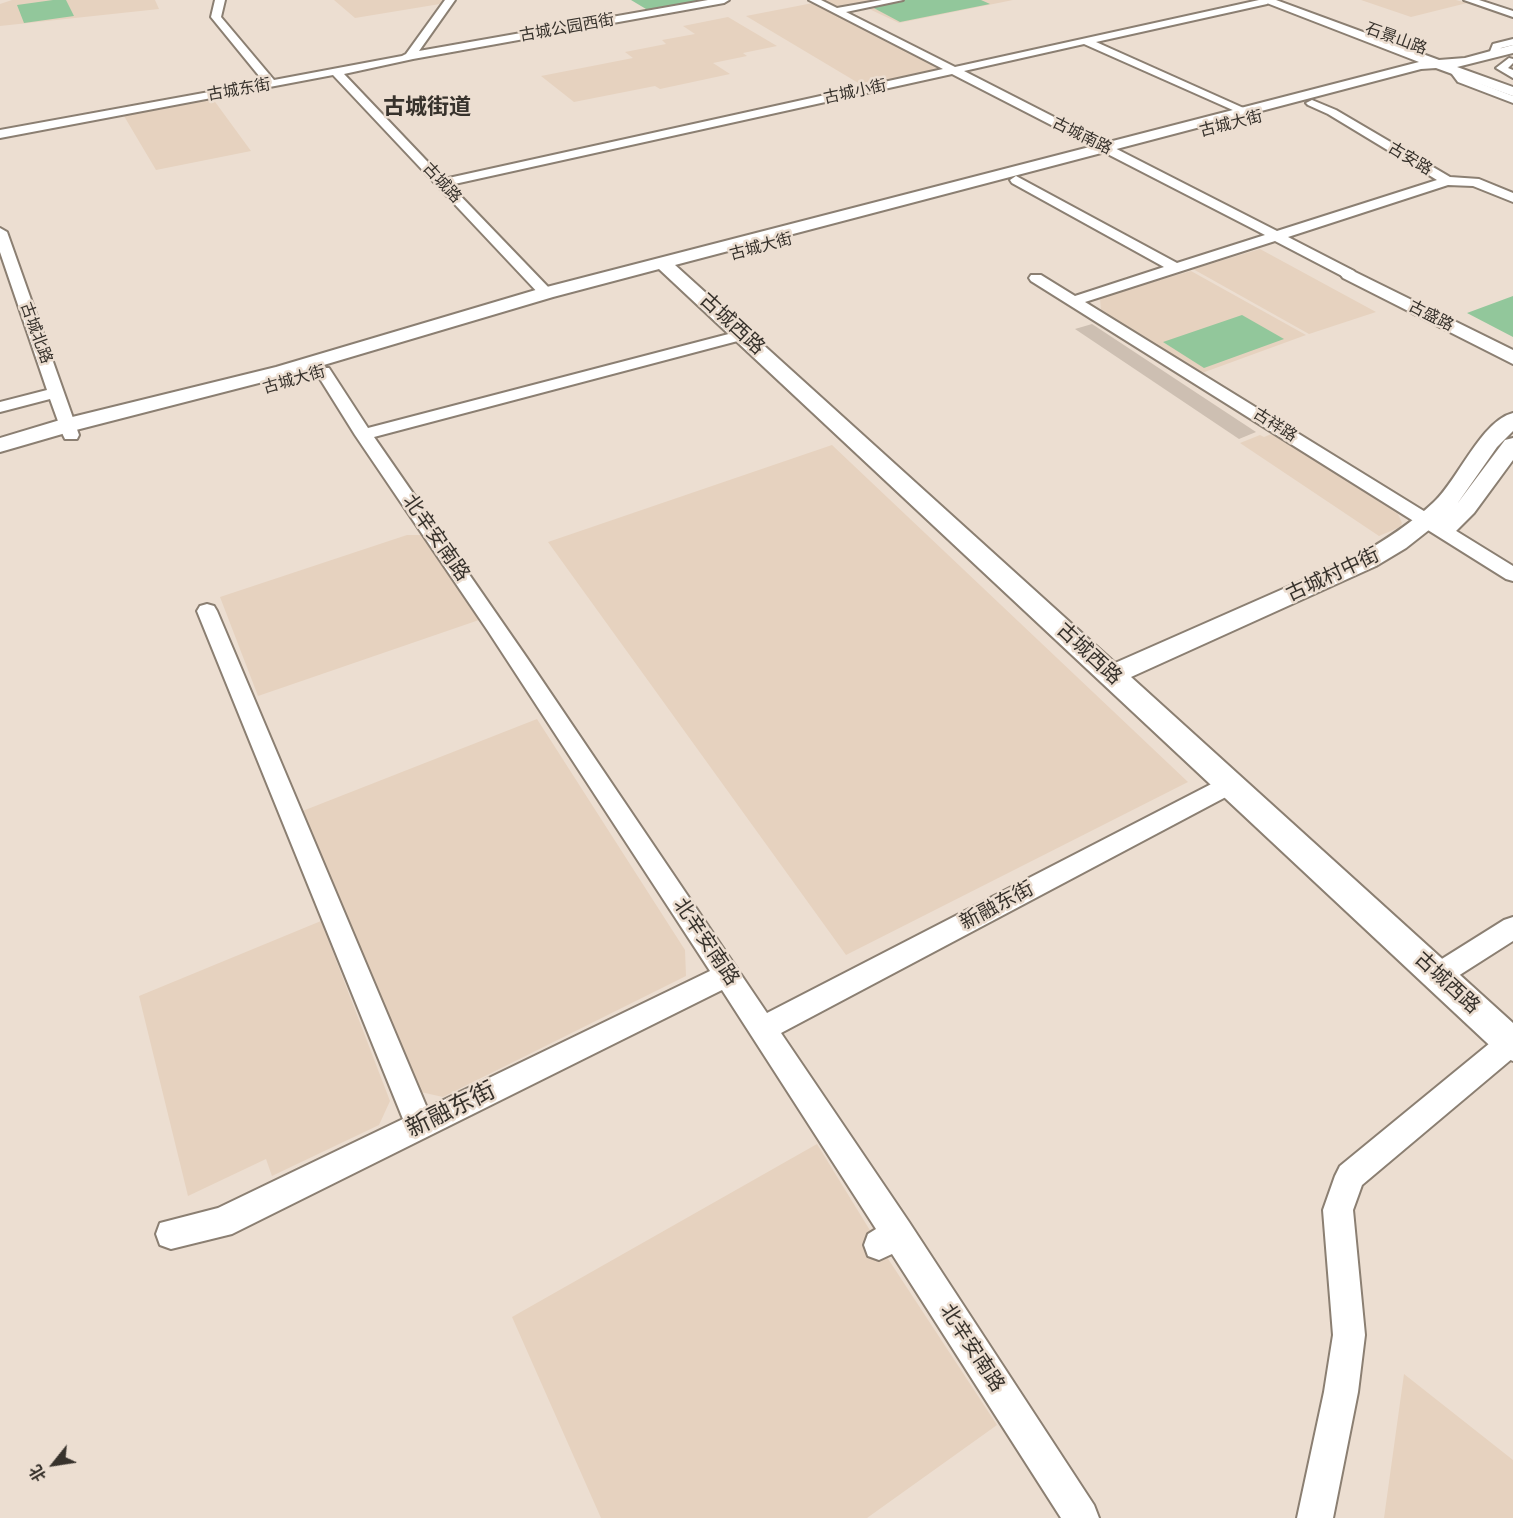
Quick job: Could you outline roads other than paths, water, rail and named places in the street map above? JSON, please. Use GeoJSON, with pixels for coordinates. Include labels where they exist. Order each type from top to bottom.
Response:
{"type":"FeatureCollection","features":[{"type":"Feature","properties":{"kind":"main road","name":"石景山路"},"geometry":{"type":"LineString","coordinates":[[1266,0],[1450,65]]}},
{"type":"Feature","properties":{"kind":"main road","name":"石景山路"},"geometry":{"type":"LineString","coordinates":[[1276,0],[1358,25],[1513,92]]}},
{"type":"Feature","properties":{"kind":"main road"},"geometry":{"type":"LineString","coordinates":[[1450,65],[1494,54],[1511,64]]}},
{"type":"Feature","properties":{"kind":"main road"},"geometry":{"type":"LineString","coordinates":[[1472,69],[1511,64]]}},
{"type":"Feature","properties":{"kind":"main road","name":"古城大街"},"geometry":{"type":"LineString","coordinates":[[70,430],[237,396],[674,266],[1421,65],[1450,65]]}},
{"type":"Feature","properties":{"kind":"main road"},"geometry":{"type":"LineString","coordinates":[[1450,65],[1472,69],[1513,85]]}},
{"type":"Feature","properties":{"kind":"main road","name":"古城大街"},"geometry":{"type":"LineString","coordinates":[[70,430],[283,371],[546,293],[674,266],[1016,180],[1112,150],[1312,103],[1450,65]]}},
{"type":"Feature","properties":{"kind":"main road","name":"古城西路"},"geometry":{"type":"LineString","coordinates":[[674,266],[744,335],[1127,678],[1231,784],[1446,970]]}},
{"type":"Feature","properties":{"kind":"main road","name":"古城西路"},"geometry":{"type":"LineString","coordinates":[[674,266],[1446,970],[1512,1035]]}},
{"type":"Feature","properties":{"kind":"main road","name":"古盛路"},"geometry":{"type":"LineString","coordinates":[[1349,274],[1513,358]]}},
{"type":"Feature","properties":{"kind":"main road","name":"古城村中街"},"geometry":{"type":"LineString","coordinates":[[1436,525],[1444,506],[1489,442],[1513,419]]}},
{"type":"Feature","properties":{"kind":"main road"},"geometry":{"type":"LineString","coordinates":[[0,446],[50,432],[70,430]]}},
{"type":"Feature","properties":{"kind":"main road"},"geometry":{"type":"LineString","coordinates":[[0,453],[70,430]]}},
{"type":"Feature","properties":{"kind":"main road","name":"古城村中街"},"geometry":{"type":"LineString","coordinates":[[1127,678],[1399,561],[1436,525],[1466,508],[1513,445]]}},
{"type":"Feature","properties":{"kind":"street"},"geometry":{"type":"LineString","coordinates":[[220,0],[216,17],[272,84]]}},
{"type":"Feature","properties":{"kind":"street"},"geometry":{"type":"LineString","coordinates":[[410,57],[450,0]]}},
{"type":"Feature","properties":{"kind":"street","name":"古城公园西街"},"geometry":{"type":"LineString","coordinates":[[410,57],[724,0]]}},
{"type":"Feature","properties":{"kind":"street","name":"古城南路"},"geometry":{"type":"LineString","coordinates":[[814,0],[1112,150],[1349,274]]}},
{"type":"Feature","properties":{"kind":"street"},"geometry":{"type":"LineString","coordinates":[[836,12],[898,0]]}},
{"type":"Feature","properties":{"kind":"street","name":"古城小街"},"geometry":{"type":"LineString","coordinates":[[442,183],[1266,0]]}},
{"type":"Feature","properties":{"kind":"street"},"geometry":{"type":"LineString","coordinates":[[1469,0],[1513,14]]}},
{"type":"Feature","properties":{"kind":"street"},"geometry":{"type":"LineString","coordinates":[[1085,41],[1244,112]]}},
{"type":"Feature","properties":{"kind":"street"},"geometry":{"type":"LineString","coordinates":[[1494,54],[1497,46],[1513,42]]}},
{"type":"Feature","properties":{"kind":"street","name":"古城东街"},"geometry":{"type":"LineString","coordinates":[[0,134],[399,61],[410,57]]}},
{"type":"Feature","properties":{"kind":"street"},"geometry":{"type":"LineString","coordinates":[[1450,65],[1462,80],[1513,100]]}},
{"type":"Feature","properties":{"kind":"street","name":"古城路"},"geometry":{"type":"LineString","coordinates":[[337,72],[546,293]]}},
{"type":"Feature","properties":{"kind":"street","name":"古安路"},"geometry":{"type":"LineString","coordinates":[[1312,103],[1332,112],[1447,182],[1475,182],[1513,198]]}},
{"type":"Feature","properties":{"kind":"street"},"geometry":{"type":"LineString","coordinates":[[1016,180],[1176,268]]}},
{"type":"Feature","properties":{"kind":"street"},"geometry":{"type":"LineString","coordinates":[[1074,301],[1447,182]]}},
{"type":"Feature","properties":{"kind":"street","name":"古城北路"},"geometry":{"type":"LineString","coordinates":[[0,232],[70,430]]}},
{"type":"Feature","properties":{"kind":"street","name":"古祥路"},"geometry":{"type":"LineString","coordinates":[[1036,278],[1513,575]]}},
{"type":"Feature","properties":{"kind":"street"},"geometry":{"type":"LineString","coordinates":[[363,435],[744,335]]}},
{"type":"Feature","properties":{"kind":"street","name":"北辛安南路"},"geometry":{"type":"LineString","coordinates":[[322,371],[363,435],[455,564],[764,1028],[889,1239],[1081,1518]]}},
{"type":"Feature","properties":{"kind":"street"},"geometry":{"type":"LineString","coordinates":[[0,407],[57,392]]}},
{"type":"Feature","properties":{"kind":"street"},"geometry":{"type":"LineString","coordinates":[[0,439],[48,426],[70,430]]}},
{"type":"Feature","properties":{"kind":"street"},"geometry":{"type":"LineString","coordinates":[[207,611],[420,1125]]}},
{"type":"Feature","properties":{"kind":"street","name":"新融东街"},"geometry":{"type":"LineString","coordinates":[[764,1028],[1231,784]]}},
{"type":"Feature","properties":{"kind":"street"},"geometry":{"type":"LineString","coordinates":[[1446,970],[1513,928]]}},
{"type":"Feature","properties":{"kind":"street","name":"新融东街"},"geometry":{"type":"LineString","coordinates":[[171,1234],[221,1223],[728,975]]}},
{"type":"Feature","properties":{"kind":"street"},"geometry":{"type":"LineString","coordinates":[[1315,1518],[1341,1392],[1348,1335],[1338,1209],[1350,1176],[1512,1035]]}},
{"type":"Feature","properties":{"kind":"district","name":"古城街道"},"geometry":{"type":"Point","coordinates":[427,108]}}]}
